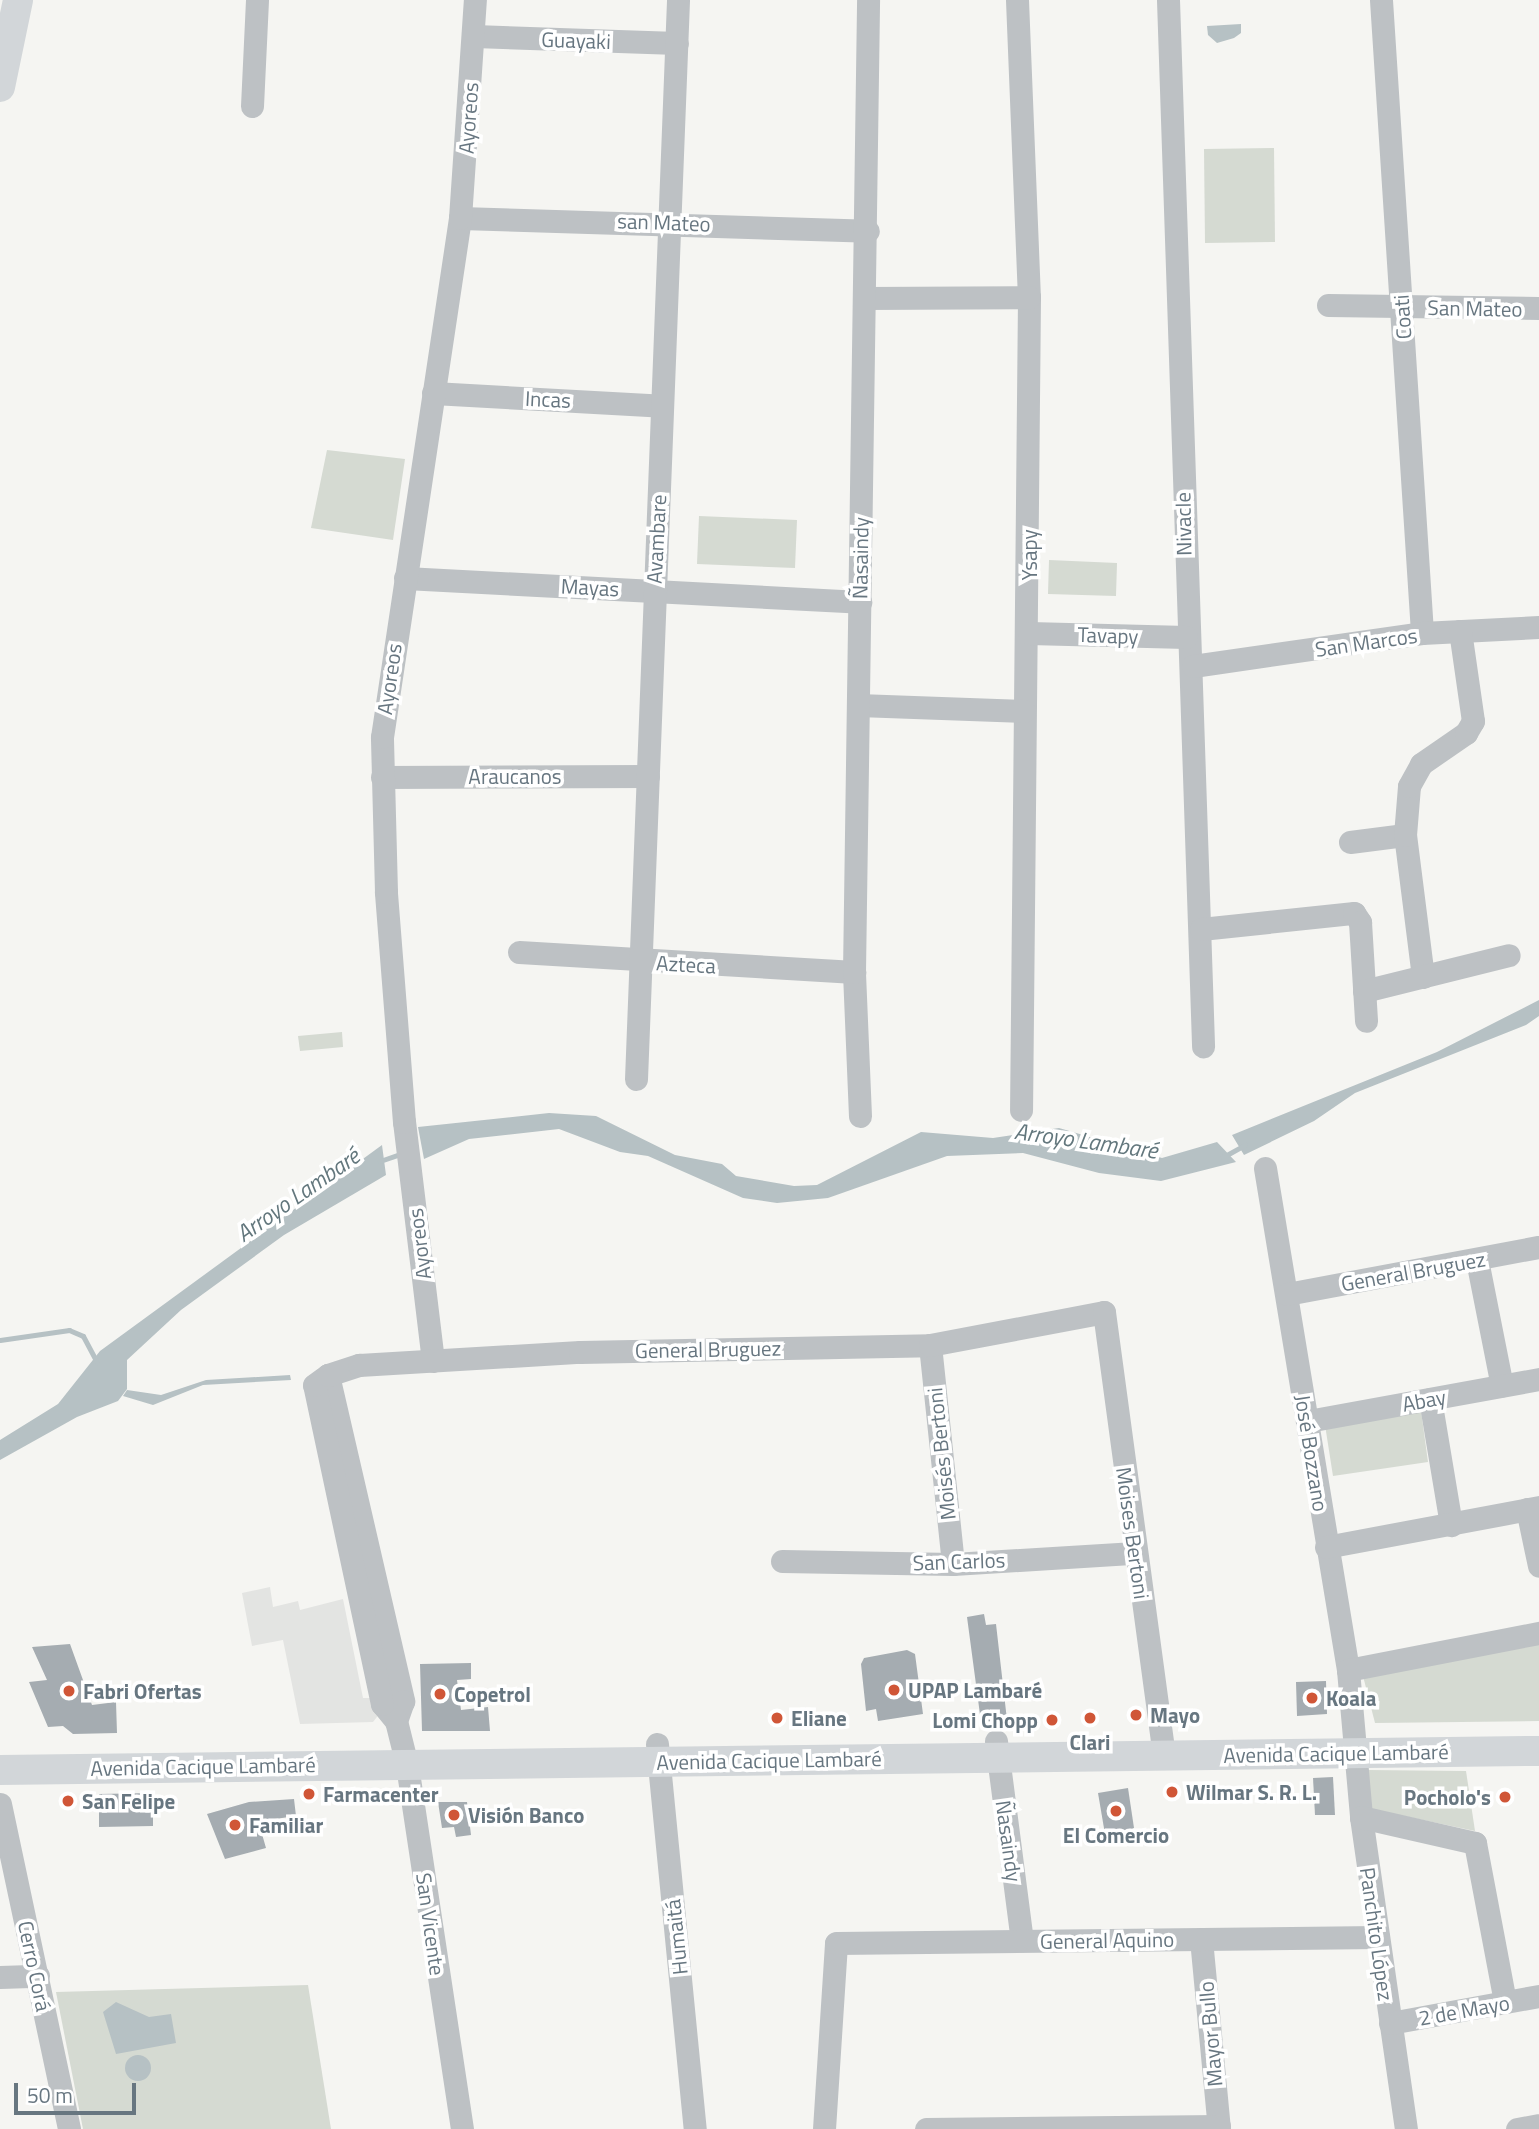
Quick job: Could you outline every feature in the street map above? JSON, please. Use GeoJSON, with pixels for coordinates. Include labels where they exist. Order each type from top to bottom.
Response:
{"type":"FeatureCollection","features":[{"type":"Feature","properties":{"kind":"main road"},"geometry":{"type":"LineString","coordinates":[[0,87],[18,0]]}},
{"type":"Feature","properties":{"kind":"main road","name":"Avenida Cacique Lambaré"},"geometry":{"type":"LineString","coordinates":[[1354,1746],[1539,1737]]}},
{"type":"Feature","properties":{"kind":"main road","name":"Avenida Cacique Lambaré"},"geometry":{"type":"LineString","coordinates":[[0,1770],[402,1744]]}},
{"type":"Feature","properties":{"kind":"main road","name":"Avenida Cacique Lambaré"},"geometry":{"type":"LineString","coordinates":[[0,1750],[402,1744],[658,1753],[1354,1746],[1539,1751]]}},
{"type":"Feature","properties":{"kind":"street"},"geometry":{"type":"LineString","coordinates":[[252,106],[257,0]]}},
{"type":"Feature","properties":{"kind":"street","name":"Ayoreos"},"geometry":{"type":"LineString","coordinates":[[433,1362],[404,1122],[382,777],[383,709],[460,218],[475,0]]}},
{"type":"Feature","properties":{"kind":"street","name":"Avambare"},"geometry":{"type":"LineString","coordinates":[[636,1079],[644,961],[654,591],[672,222],[678,0]]}},
{"type":"Feature","properties":{"kind":"street","name":"Ñasaindy"},"geometry":{"type":"LineString","coordinates":[[860,1116],[854,972],[868,231],[867,0]]}},
{"type":"Feature","properties":{"kind":"street","name":"Ysapy"},"geometry":{"type":"LineString","coordinates":[[1017,0],[1029,297],[1029,633],[1024,711],[1021,1110]]}},
{"type":"Feature","properties":{"kind":"street","name":"Nivacle"},"geometry":{"type":"LineString","coordinates":[[1168,0],[1186,637],[1194,666],[1203,1046]]}},
{"type":"Feature","properties":{"kind":"street","name":"Coati"},"geometry":{"type":"LineString","coordinates":[[1381,0],[1422,633]]}},
{"type":"Feature","properties":{"kind":"street","name":"Guayaki"},"geometry":{"type":"LineString","coordinates":[[474,36],[677,43]]}},
{"type":"Feature","properties":{"kind":"street","name":"san Mateo"},"geometry":{"type":"LineString","coordinates":[[460,218],[672,222],[868,231]]}},
{"type":"Feature","properties":{"kind":"street"},"geometry":{"type":"LineString","coordinates":[[865,298],[1029,297]]}},
{"type":"Feature","properties":{"kind":"street","name":"San Mateo"},"geometry":{"type":"LineString","coordinates":[[1328,305],[1539,308]]}},
{"type":"Feature","properties":{"kind":"street","name":"Incas"},"geometry":{"type":"LineString","coordinates":[[433,393],[662,406]]}},
{"type":"Feature","properties":{"kind":"street","name":"Mayas"},"geometry":{"type":"LineString","coordinates":[[405,578],[860,602]]}},
{"type":"Feature","properties":{"kind":"street","name":"San Marcos"},"geometry":{"type":"LineString","coordinates":[[1194,666],[1422,633],[1539,626]]}},
{"type":"Feature","properties":{"kind":"street"},"geometry":{"type":"LineString","coordinates":[[1423,976],[1405,835],[1409,786],[1421,764],[1466,733],[1473,721],[1460,631]]}},
{"type":"Feature","properties":{"kind":"street","name":"Tavapy"},"geometry":{"type":"LineString","coordinates":[[1029,633],[1186,637]]}},
{"type":"Feature","properties":{"kind":"street"},"geometry":{"type":"LineString","coordinates":[[858,705],[1024,711]]}},
{"type":"Feature","properties":{"kind":"street","name":"Araucanos"},"geometry":{"type":"LineString","coordinates":[[382,777],[648,776]]}},
{"type":"Feature","properties":{"kind":"street"},"geometry":{"type":"LineString","coordinates":[[1350,842],[1405,835]]}},
{"type":"Feature","properties":{"kind":"street"},"geometry":{"type":"LineString","coordinates":[[1201,929],[1354,913],[1360,922],[1366,1021]]}},
{"type":"Feature","properties":{"kind":"street","name":"Azteca"},"geometry":{"type":"LineString","coordinates":[[519,952],[854,972]]}},
{"type":"Feature","properties":{"kind":"street"},"geometry":{"type":"LineString","coordinates":[[1364,991],[1508,955]]}},
{"type":"Feature","properties":{"kind":"street","name":"José Bozzano"},"geometry":{"type":"LineString","coordinates":[[1265,1168],[1348,1670],[1354,1746]]}},
{"type":"Feature","properties":{"kind":"street","name":"General Bruguez"},"geometry":{"type":"LineString","coordinates":[[1287,1294],[1539,1247]]}},
{"type":"Feature","properties":{"kind":"street"},"geometry":{"type":"LineString","coordinates":[[1477,1260],[1502,1386]]}},
{"type":"Feature","properties":{"kind":"street","name":"General Bruguez"},"geometry":{"type":"LineString","coordinates":[[321,1380],[359,1365],[580,1352],[930,1345],[1104,1312]]}},
{"type":"Feature","properties":{"kind":"street","name":"Moises Bertoni"},"geometry":{"type":"LineString","coordinates":[[1104,1312],[1163,1747]]}},
{"type":"Feature","properties":{"kind":"street","name":"Moisés Bertoni"},"geometry":{"type":"LineString","coordinates":[[930,1345],[953,1564]]}},
{"type":"Feature","properties":{"kind":"street","name":"Abay"},"geometry":{"type":"LineString","coordinates":[[1308,1421],[1539,1379]]}},
{"type":"Feature","properties":{"kind":"street","name":"San Vicente"},"geometry":{"type":"LineString","coordinates":[[321,1380],[403,1701],[402,1744],[462,2129]]}},
{"type":"Feature","properties":{"kind":"street"},"geometry":{"type":"LineString","coordinates":[[1430,1399],[1451,1525]]}},
{"type":"Feature","properties":{"kind":"street"},"geometry":{"type":"LineString","coordinates":[[1326,1547],[1533,1508],[1539,1566]]}},
{"type":"Feature","properties":{"kind":"street","name":"San Carlos"},"geometry":{"type":"LineString","coordinates":[[782,1562],[953,1564],[1135,1553]]}},
{"type":"Feature","properties":{"kind":"street"},"geometry":{"type":"LineString","coordinates":[[1348,1670],[1539,1633]]}},
{"type":"Feature","properties":{"kind":"street","name":"Panchito López"},"geometry":{"type":"LineString","coordinates":[[1354,1746],[1361,1817],[1405,2129]]}},
{"type":"Feature","properties":{"kind":"street","name":"Ñasaindy"},"geometry":{"type":"LineString","coordinates":[[996,1749],[1022,1940]]}},
{"type":"Feature","properties":{"kind":"street","name":"Humaitá"},"geometry":{"type":"LineString","coordinates":[[658,1753],[695,2129]]}},
{"type":"Feature","properties":{"kind":"street","name":"Cerro Corá"},"geometry":{"type":"LineString","coordinates":[[0,1804],[69,2129]]}},
{"type":"Feature","properties":{"kind":"street"},"geometry":{"type":"LineString","coordinates":[[1361,1817],[1475,1843],[1505,2002]]}},
{"type":"Feature","properties":{"kind":"street","name":"General Aquino"},"geometry":{"type":"LineString","coordinates":[[824,2129],[836,1943],[1378,1937]]}},
{"type":"Feature","properties":{"kind":"street","name":"Mayor Bullo"},"geometry":{"type":"LineString","coordinates":[[1201,1939],[1219,2127]]}},
{"type":"Feature","properties":{"kind":"street"},"geometry":{"type":"LineString","coordinates":[[0,1977],[38,1976]]}},
{"type":"Feature","properties":{"kind":"street","name":"2 de Mayo"},"geometry":{"type":"LineString","coordinates":[[1390,2023],[1539,1996]]}},
{"type":"Feature","properties":{"kind":"street"},"geometry":{"type":"LineString","coordinates":[[1517,2129],[1539,2125]]}},
{"type":"Feature","properties":{"kind":"street"},"geometry":{"type":"LineString","coordinates":[[926,2129],[1219,2127]]}},
{"type":"Feature","properties":{"kind":"shaded area"},"geometry":{"type":"Polygon","coordinates":[[[1274,148],[1275,242],[1205,243],[1204,149],[1274,148]]]}},
{"type":"Feature","properties":{"kind":"shaded area"},"geometry":{"type":"Polygon","coordinates":[[[327,450],[405,459],[393,540],[311,528],[327,450]]]}},
{"type":"Feature","properties":{"kind":"shaded area"},"geometry":{"type":"Polygon","coordinates":[[[699,516],[797,520],[795,568],[697,564],[699,516]]]}},
{"type":"Feature","properties":{"kind":"shaded area"},"geometry":{"type":"Polygon","coordinates":[[[1049,560],[1117,563],[1116,596],[1048,594],[1049,560]]]}},
{"type":"Feature","properties":{"kind":"shaded area"},"geometry":{"type":"Polygon","coordinates":[[[342,1032],[343,1047],[300,1051],[298,1036],[342,1032]]]}},
{"type":"Feature","properties":{"kind":"shaded area"},"geometry":{"type":"Polygon","coordinates":[[[1421,1411],[1428,1462],[1333,1476],[1325,1425],[1421,1411]]]}},
{"type":"Feature","properties":{"kind":"shaded area"},"geometry":{"type":"Polygon","coordinates":[[[270,1587],[273,1607],[298,1601],[300,1610],[343,1599],[363,1698],[377,1698],[380,1713],[373,1722],[300,1724],[283,1640],[252,1646],[242,1593],[270,1587]]]}},
{"type":"Feature","properties":{"kind":"shaded area"},"geometry":{"type":"Polygon","coordinates":[[[1539,1641],[1539,1721],[1375,1723],[1363,1676],[1539,1641]]]}},
{"type":"Feature","properties":{"kind":"shaded area"},"geometry":{"type":"Polygon","coordinates":[[[1368,1770],[1466,1771],[1475,1831],[1371,1809],[1368,1770]]]}},
{"type":"Feature","properties":{"kind":"shaded area"},"geometry":{"type":"Polygon","coordinates":[[[308,1985],[331,2129],[83,2129],[56,1992],[308,1985]]]}},
{"type":"Feature","properties":{"kind":"water"},"geometry":{"type":"Polygon","coordinates":[[[1241,24],[1241,33],[1234,38],[1217,43],[1208,35],[1207,26],[1241,24]]]}},
{"type":"Feature","properties":{"kind":"water"},"geometry":{"type":"Polygon","coordinates":[[[1539,1000],[1539,1016],[1526,1025],[1355,1093],[1314,1121],[1244,1155],[1232,1135],[1437,1052],[1539,1000]]]}},
{"type":"Feature","properties":{"kind":"water"},"geometry":{"type":"Polygon","coordinates":[[[549,1113],[596,1116],[675,1155],[722,1164],[736,1176],[794,1186],[817,1185],[921,1132],[993,1138],[1059,1128],[1162,1158],[1217,1142],[1236,1162],[1161,1181],[1099,1173],[1023,1153],[947,1156],[828,1198],[777,1203],[743,1198],[648,1156],[620,1152],[559,1129],[469,1139],[424,1159],[418,1127],[549,1113]]]}},
{"type":"Feature","properties":{"kind":"water"},"geometry":{"type":"Polygon","coordinates":[[[382,1145],[386,1175],[284,1235],[181,1310],[127,1360],[127,1389],[118,1401],[77,1417],[0,1460],[0,1440],[58,1404],[100,1351],[382,1145]]]}},
{"type":"Feature","properties":{"kind":"water"},"geometry":{"type":"Polygon","coordinates":[[[290,1375],[291,1380],[203,1385],[153,1405],[123,1396],[127,1390],[161,1395],[206,1380],[290,1375]]]}},
{"type":"Feature","properties":{"kind":"water"},"geometry":{"type":"Polygon","coordinates":[[[116,2002],[149,2017],[171,2014],[176,2043],[116,2054],[103,2012],[116,2002]]]}},
{"type":"Feature","properties":{"kind":"water"},"geometry":{"type":"Polygon","coordinates":[[[138,2055],[147,2059],[151,2068],[147,2077],[138,2081],[129,2077],[125,2068],[129,2059],[138,2055]]]}},
{"type":"Feature","properties":{"kind":"building"},"geometry":{"type":"Polygon","coordinates":[[[984,1614],[986,1625],[996,1624],[1007,1720],[981,1722],[967,1617],[984,1614]]]}},
{"type":"Feature","properties":{"kind":"building","name":"Fabri Ofertas"},"geometry":{"type":"Polygon","coordinates":[[[70,1644],[92,1705],[116,1702],[117,1733],[73,1734],[63,1726],[48,1727],[29,1682],[47,1680],[32,1647],[70,1644]]]}},
{"type":"Feature","properties":{"kind":"building","name":"UPAP Lambaré"},"geometry":{"type":"Polygon","coordinates":[[[907,1650],[915,1654],[923,1714],[878,1721],[876,1709],[866,1711],[861,1664],[864,1658],[907,1650]]]}},
{"type":"Feature","properties":{"kind":"building","name":"Copetrol"},"geometry":{"type":"Polygon","coordinates":[[[471,1663],[471,1679],[457,1680],[461,1710],[488,1707],[490,1731],[422,1731],[420,1664],[471,1663]]]}},
{"type":"Feature","properties":{"kind":"building","name":"Koala"},"geometry":{"type":"Polygon","coordinates":[[[1326,1681],[1327,1714],[1297,1716],[1296,1682],[1326,1681]]]}},
{"type":"Feature","properties":{"kind":"building"},"geometry":{"type":"Polygon","coordinates":[[[1333,1777],[1335,1815],[1315,1815],[1313,1778],[1333,1777]]]}},
{"type":"Feature","properties":{"kind":"building","name":"El Comercio"},"geometry":{"type":"Polygon","coordinates":[[[1128,1788],[1134,1828],[1106,1840],[1098,1793],[1128,1788]]]}},
{"type":"Feature","properties":{"kind":"building"},"geometry":{"type":"Polygon","coordinates":[[[153,1793],[153,1826],[99,1827],[99,1794],[153,1793]]]}},
{"type":"Feature","properties":{"kind":"building","name":"Familiar"},"geometry":{"type":"Polygon","coordinates":[[[294,1799],[296,1816],[268,1820],[268,1833],[262,1834],[266,1848],[225,1859],[207,1814],[249,1802],[294,1799]]]}},
{"type":"Feature","properties":{"kind":"building","name":"Visión Banco"},"geometry":{"type":"Polygon","coordinates":[[[438,1802],[467,1802],[471,1835],[456,1837],[454,1827],[442,1828],[438,1802]]]}},
{"type":"Feature","properties":{"kind":"waterway","name":"Arroyo Lambaré"},"geometry":{"type":"LineString","coordinates":[[1223,1157],[1245,1145]]}},
{"type":"Feature","properties":{"kind":"waterway","name":"Arroyo Lambaré"},"geometry":{"type":"LineString","coordinates":[[380,1161],[400,1154]]}},
{"type":"Feature","properties":{"kind":"waterway"},"geometry":{"type":"LineString","coordinates":[[0,1340],[69,1330],[83,1336],[97,1362]]}},
{"type":"Feature","properties":{"kind":"place","name":"UPAP Lambaré"},"geometry":{"type":"Point","coordinates":[894,1690]}},
{"type":"Feature","properties":{"kind":"place","name":"Fabri Ofertas"},"geometry":{"type":"Point","coordinates":[69,1691]}},
{"type":"Feature","properties":{"kind":"place","name":"Copetrol"},"geometry":{"type":"Point","coordinates":[440,1694]}},
{"type":"Feature","properties":{"kind":"place","name":"Koala"},"geometry":{"type":"Point","coordinates":[1312,1698]}},
{"type":"Feature","properties":{"kind":"place","name":"Mayo"},"geometry":{"type":"Point","coordinates":[1136,1715]}},
{"type":"Feature","properties":{"kind":"place","name":"Eliane"},"geometry":{"type":"Point","coordinates":[777,1718]}},
{"type":"Feature","properties":{"kind":"place","name":"Clari"},"geometry":{"type":"Point","coordinates":[1090,1718]}},
{"type":"Feature","properties":{"kind":"place","name":"Lomi Chopp"},"geometry":{"type":"Point","coordinates":[1052,1720]}},
{"type":"Feature","properties":{"kind":"place","name":"Wilmar S. R. L."},"geometry":{"type":"Point","coordinates":[1172,1792]}},
{"type":"Feature","properties":{"kind":"place","name":"Farmacenter"},"geometry":{"type":"Point","coordinates":[309,1794]}},
{"type":"Feature","properties":{"kind":"place","name":"Pocholo's"},"geometry":{"type":"Point","coordinates":[1505,1797]}},
{"type":"Feature","properties":{"kind":"place","name":"San Felipe"},"geometry":{"type":"Point","coordinates":[68,1801]}},
{"type":"Feature","properties":{"kind":"place","name":"El Comercio"},"geometry":{"type":"Point","coordinates":[1116,1811]}},
{"type":"Feature","properties":{"kind":"place","name":"Visión Banco"},"geometry":{"type":"Point","coordinates":[454,1815]}},
{"type":"Feature","properties":{"kind":"place","name":"Familiar"},"geometry":{"type":"Point","coordinates":[235,1825]}}]}
